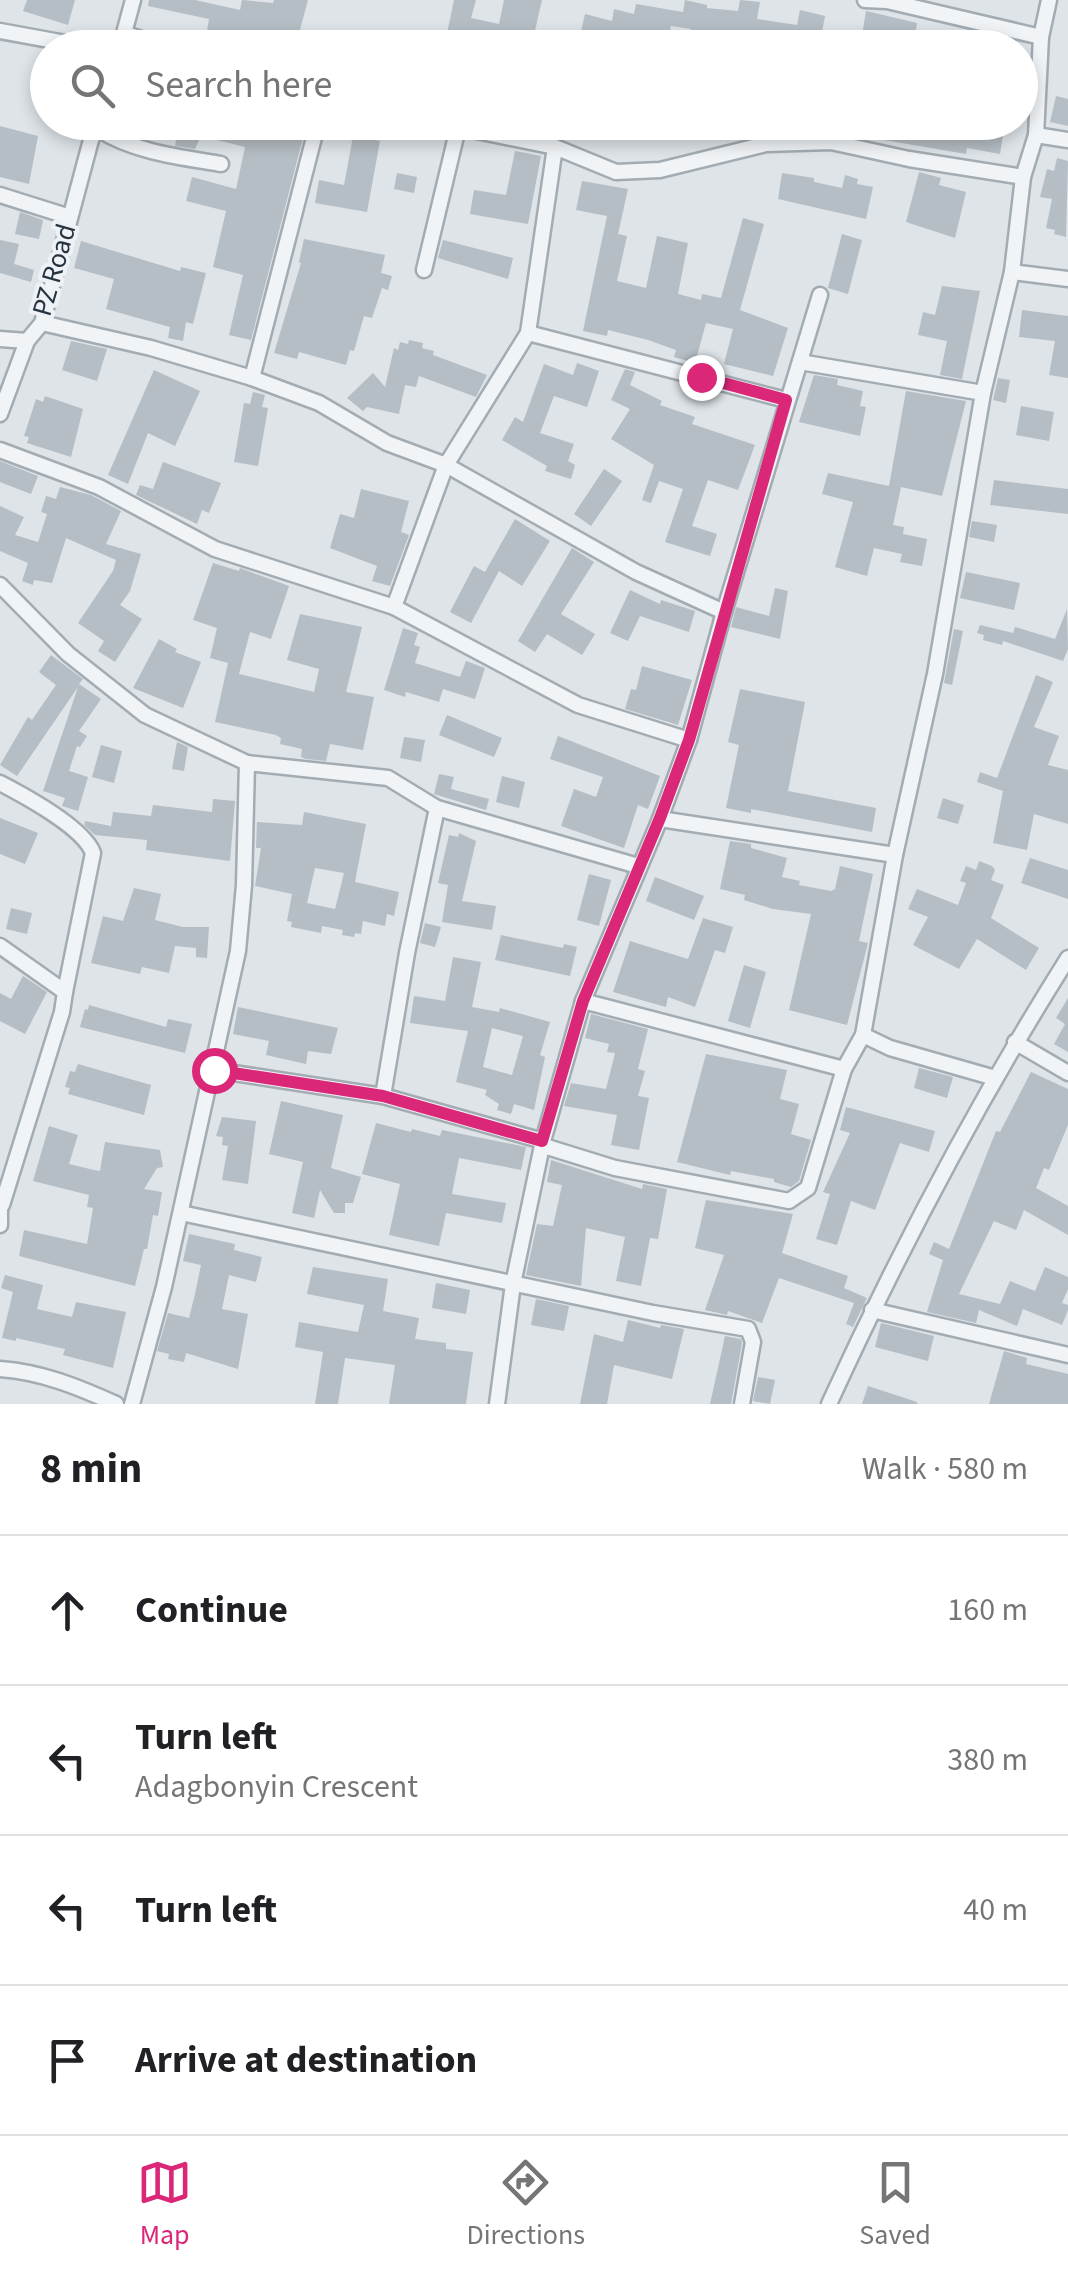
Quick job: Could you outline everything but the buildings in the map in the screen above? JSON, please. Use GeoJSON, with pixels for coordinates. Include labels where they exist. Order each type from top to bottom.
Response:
{"type":"FeatureCollection","features":[{"type":"Feature","properties":{"kind":"street"},"geometry":{"type":"LineString","coordinates":[[126,30],[133,0]]}},
{"type":"Feature","properties":{"kind":"street"},"geometry":{"type":"LineString","coordinates":[[866,0],[887,1],[1011,30]]}},
{"type":"Feature","properties":{"kind":"street"},"geometry":{"type":"LineString","coordinates":[[1038,95],[1041,37],[1050,0]]}},
{"type":"Feature","properties":{"kind":"street"},"geometry":{"type":"LineString","coordinates":[[0,32],[30,37]]}},
{"type":"Feature","properties":{"kind":"street"},"geometry":{"type":"LineString","coordinates":[[1038,134],[1068,140]]}},
{"type":"Feature","properties":{"kind":"street","name":"PZ Road"},"geometry":{"type":"LineString","coordinates":[[0,414],[26,341],[42,322],[92,140]]}},
{"type":"Feature","properties":{"kind":"street"},"geometry":{"type":"LineString","coordinates":[[116,140],[154,153],[220,164]]}},
{"type":"Feature","properties":{"kind":"street"},"geometry":{"type":"LineString","coordinates":[[252,378],[313,140]]}},
{"type":"Feature","properties":{"kind":"street"},"geometry":{"type":"LineString","coordinates":[[424,270],[455,140]]}},
{"type":"Feature","properties":{"kind":"street"},"geometry":{"type":"LineString","coordinates":[[516,140],[555,148],[616,172],[660,170],[766,144],[831,142],[909,160],[1023,176]]}},
{"type":"Feature","properties":{"kind":"street"},"geometry":{"type":"LineString","coordinates":[[214,1070],[383,1096],[615,1168],[789,1202],[808,1188],[844,1069],[863,1035],[895,856],[936,674],[983,394],[1012,272],[1023,176],[1034,140]]}},
{"type":"Feature","properties":{"kind":"street"},"geometry":{"type":"LineString","coordinates":[[394,607],[446,466],[528,333],[555,148]]}},
{"type":"Feature","properties":{"kind":"street"},"geometry":{"type":"LineString","coordinates":[[0,194],[70,217]]}},
{"type":"Feature","properties":{"kind":"street"},"geometry":{"type":"LineString","coordinates":[[1012,272],[1068,279]]}},
{"type":"Feature","properties":{"kind":"street"},"geometry":{"type":"LineString","coordinates":[[497,1404],[515,1277],[543,1144],[583,1001],[689,740],[820,295]]}},
{"type":"Feature","properties":{"kind":"street"},"geometry":{"type":"LineString","coordinates":[[42,322],[151,348],[319,403],[387,443],[446,466],[636,572],[724,612]]}},
{"type":"Feature","properties":{"kind":"street"},"geometry":{"type":"LineString","coordinates":[[528,333],[786,400]]}},
{"type":"Feature","properties":{"kind":"street"},"geometry":{"type":"LineString","coordinates":[[0,339],[26,341]]}},
{"type":"Feature","properties":{"kind":"street"},"geometry":{"type":"LineString","coordinates":[[800,362],[983,394]]}},
{"type":"Feature","properties":{"kind":"street"},"geometry":{"type":"LineString","coordinates":[[0,450],[99,487],[214,549],[394,607],[578,704],[689,740]]}},
{"type":"Feature","properties":{"kind":"street"},"geometry":{"type":"LineString","coordinates":[[0,584],[68,654],[145,715],[247,762],[388,778],[437,808],[638,866]]}},
{"type":"Feature","properties":{"kind":"street"},"geometry":{"type":"LineString","coordinates":[[132,1404],[181,1213],[238,950],[247,762]]}},
{"type":"Feature","properties":{"kind":"street"},"geometry":{"type":"LineString","coordinates":[[0,783],[89,841],[93,854],[62,1012],[1,1205],[0,1225]]}},
{"type":"Feature","properties":{"kind":"street"},"geometry":{"type":"LineString","coordinates":[[383,1096],[406,953],[437,808]]}},
{"type":"Feature","properties":{"kind":"street"},"geometry":{"type":"LineString","coordinates":[[660,818],[895,856]]}},
{"type":"Feature","properties":{"kind":"street"},"geometry":{"type":"LineString","coordinates":[[0,946],[64,992]]}},
{"type":"Feature","properties":{"kind":"street"},"geometry":{"type":"LineString","coordinates":[[829,1404],[872,1310],[995,1078],[1068,958]]}},
{"type":"Feature","properties":{"kind":"street"},"geometry":{"type":"LineString","coordinates":[[583,1001],[844,1069]]}},
{"type":"Feature","properties":{"kind":"street"},"geometry":{"type":"LineString","coordinates":[[863,1035],[890,1048],[995,1078]]}},
{"type":"Feature","properties":{"kind":"street"},"geometry":{"type":"LineString","coordinates":[[1015,1042],[1068,1073]]}},
{"type":"Feature","properties":{"kind":"street"},"geometry":{"type":"LineString","coordinates":[[181,1213],[515,1277],[748,1329],[753,1342],[742,1404]]}},
{"type":"Feature","properties":{"kind":"street"},"geometry":{"type":"LineString","coordinates":[[872,1310],[1068,1355]]}},
{"type":"Feature","properties":{"kind":"street"},"geometry":{"type":"LineString","coordinates":[[0,1369],[72,1384],[116,1404]]}},
{"type":"Feature","properties":{"kind":"route"},"geometry":{"type":"LineString","coordinates":[[214,1070],[383,1096],[542,1141],[583,1001],[689,740],[786,400],[701,377]]}}]}
